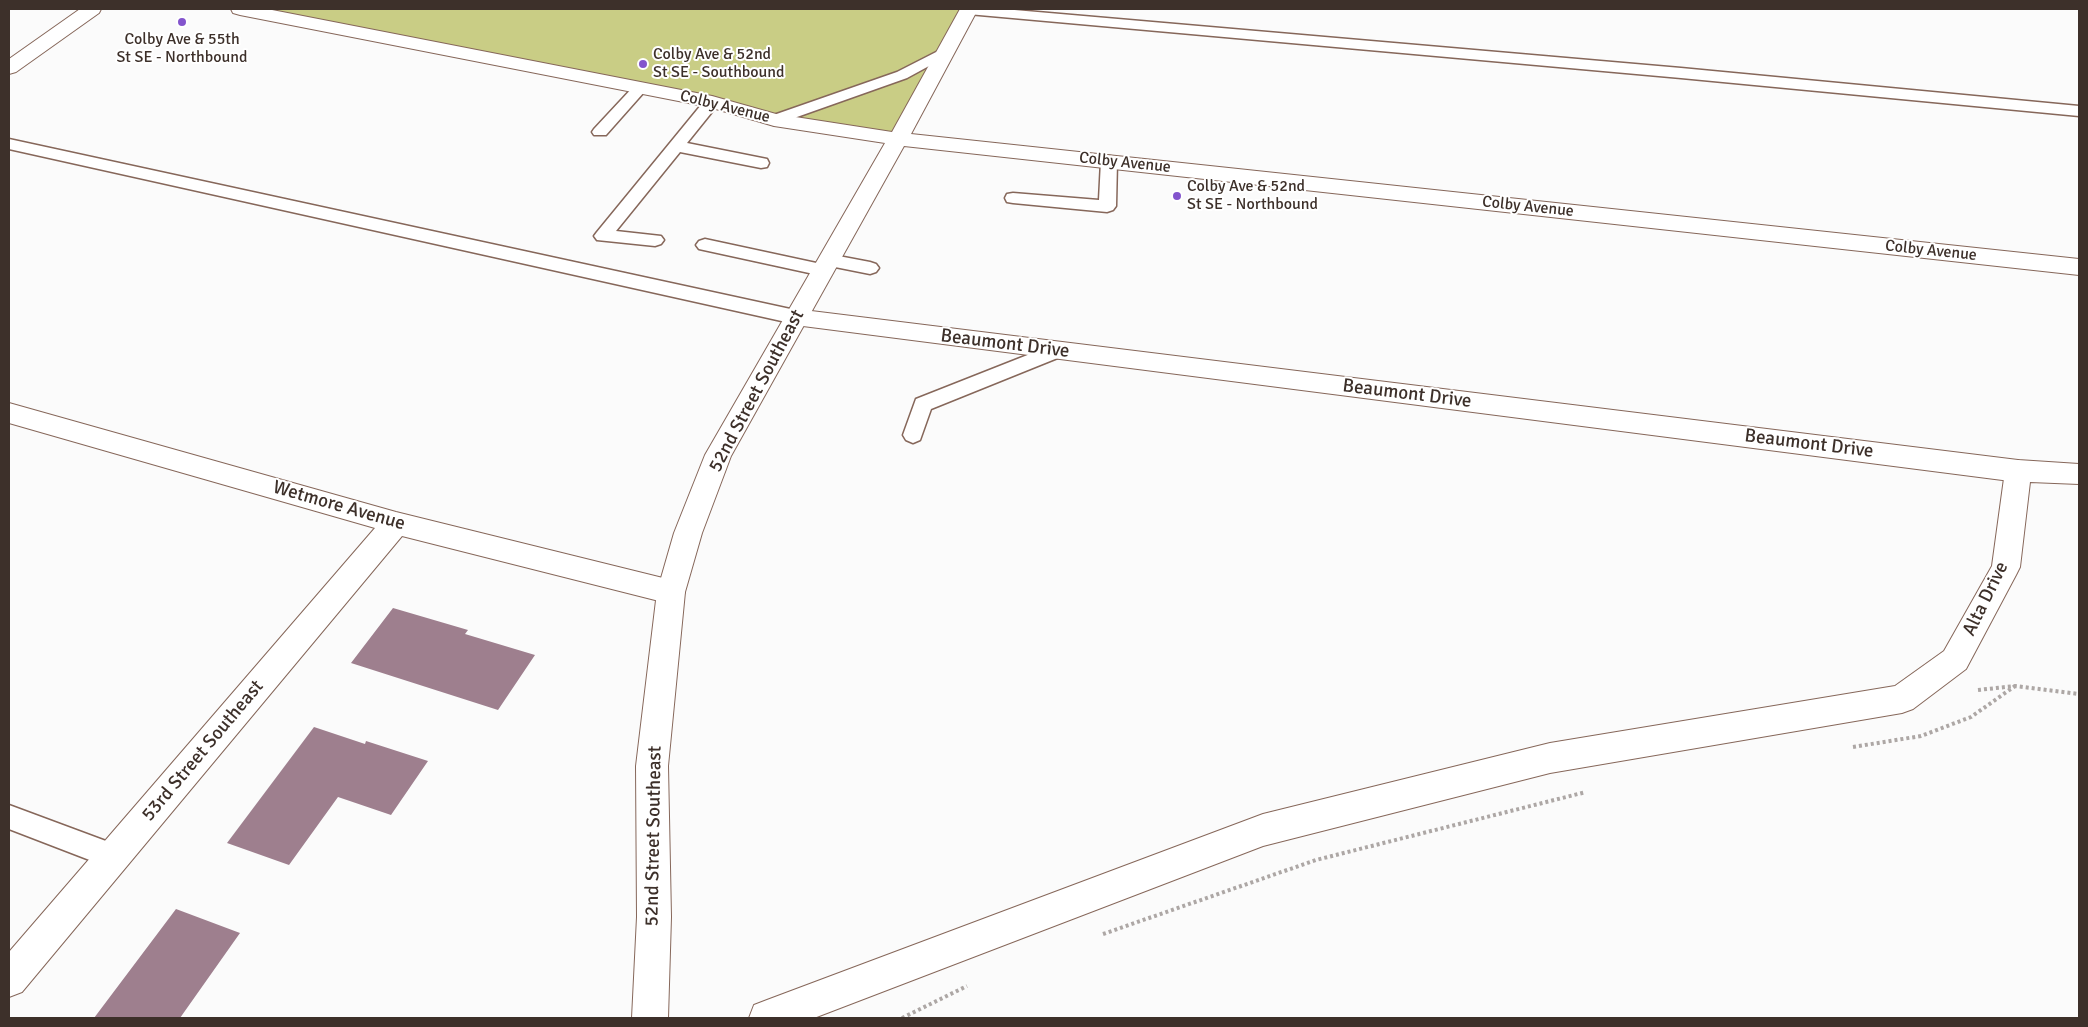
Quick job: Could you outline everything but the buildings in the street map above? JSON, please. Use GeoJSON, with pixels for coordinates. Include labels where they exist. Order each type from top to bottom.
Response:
{"type":"FeatureCollection","features":[{"type":"Feature","properties":{"kind":"street"},"geometry":{"type":"LineString","coordinates":[[9,68],[92,9]]}},
{"type":"Feature","properties":{"kind":"street","name":"Colby Avenue"},"geometry":{"type":"LineString","coordinates":[[240,9],[712,102],[774,120],[898,139],[2079,267]]}},
{"type":"Feature","properties":{"kind":"street","name":"52nd Street Southeast"},"geometry":{"type":"LineString","coordinates":[[650,1018],[654,917],[652,766],[671,592],[688,533],[718,455],[898,139],[969,9]]}},
{"type":"Feature","properties":{"kind":"street","name":"Beaumont Drive"},"geometry":{"type":"LineString","coordinates":[[795,317],[2018,470]]}},
{"type":"Feature","properties":{"kind":"street","name":"Wetmore Avenue"},"geometry":{"type":"LineString","coordinates":[[9,413],[396,522],[671,592]]}},
{"type":"Feature","properties":{"kind":"street"},"geometry":{"type":"LineString","coordinates":[[2018,470],[2079,474]]}},
{"type":"Feature","properties":{"kind":"street","name":"Alta Drive"},"geometry":{"type":"LineString","coordinates":[[767,1018],[1264,830],[1550,758],[1902,699],[1955,660],[2006,567],[2018,470]]}},
{"type":"Feature","properties":{"kind":"street","name":"53rd Street Southeast"},"geometry":{"type":"LineString","coordinates":[[9,979],[396,522]]}},
{"type":"Feature","properties":{"kind":"lane"},"geometry":{"type":"LineString","coordinates":[[969,9],[2079,111]]}},
{"type":"Feature","properties":{"kind":"lane"},"geometry":{"type":"LineString","coordinates":[[774,120],[902,76],[946,50]]}},
{"type":"Feature","properties":{"kind":"lane"},"geometry":{"type":"LineString","coordinates":[[600,132],[640,88]]}},
{"type":"Feature","properties":{"kind":"lane"},"geometry":{"type":"LineString","coordinates":[[654,240],[603,236],[712,102]]}},
{"type":"Feature","properties":{"kind":"lane"},"geometry":{"type":"LineString","coordinates":[[9,144],[795,317]]}},
{"type":"Feature","properties":{"kind":"lane"},"geometry":{"type":"LineString","coordinates":[[676,146],[760,163]]}},
{"type":"Feature","properties":{"kind":"lane"},"geometry":{"type":"LineString","coordinates":[[1013,198],[1107,206],[1109,162]]}},
{"type":"Feature","properties":{"kind":"lane"},"geometry":{"type":"LineString","coordinates":[[705,245],[826,265],[870,268]]}},
{"type":"Feature","properties":{"kind":"lane"},"geometry":{"type":"LineString","coordinates":[[913,435],[922,404],[1058,350]]}},
{"type":"Feature","properties":{"kind":"lane"},"geometry":{"type":"LineString","coordinates":[[9,817],[113,856]]}},
{"type":"Feature","properties":{"kind":"path"},"geometry":{"type":"LineString","coordinates":[[1843,749],[1921,736],[1972,717],[2015,686]]}},
{"type":"Feature","properties":{"kind":"path"},"geometry":{"type":"LineString","coordinates":[[1968,691],[2015,686],[2079,694]]}},
{"type":"Feature","properties":{"kind":"path"},"geometry":{"type":"LineString","coordinates":[[1099,936],[1316,860],[1590,792]]}},
{"type":"Feature","properties":{"kind":"path"},"geometry":{"type":"LineString","coordinates":[[902,1018],[970,985]]}},
{"type":"Feature","properties":{"kind":"green space"},"geometry":{"type":"Polygon","coordinates":[[[240,9],[969,9],[898,139],[240,9]]]}},
{"type":"Feature","properties":{"kind":"place","name":"Colby Ave & 55th St SE - Northbound"},"geometry":{"type":"Point","coordinates":[182,22]}},
{"type":"Feature","properties":{"kind":"place","name":"Colby Ave & 52nd St SE - Southbound"},"geometry":{"type":"Point","coordinates":[643,64]}},
{"type":"Feature","properties":{"kind":"place","name":"Colby Ave & 52nd St SE - Northbound"},"geometry":{"type":"Point","coordinates":[1177,196]}}]}
